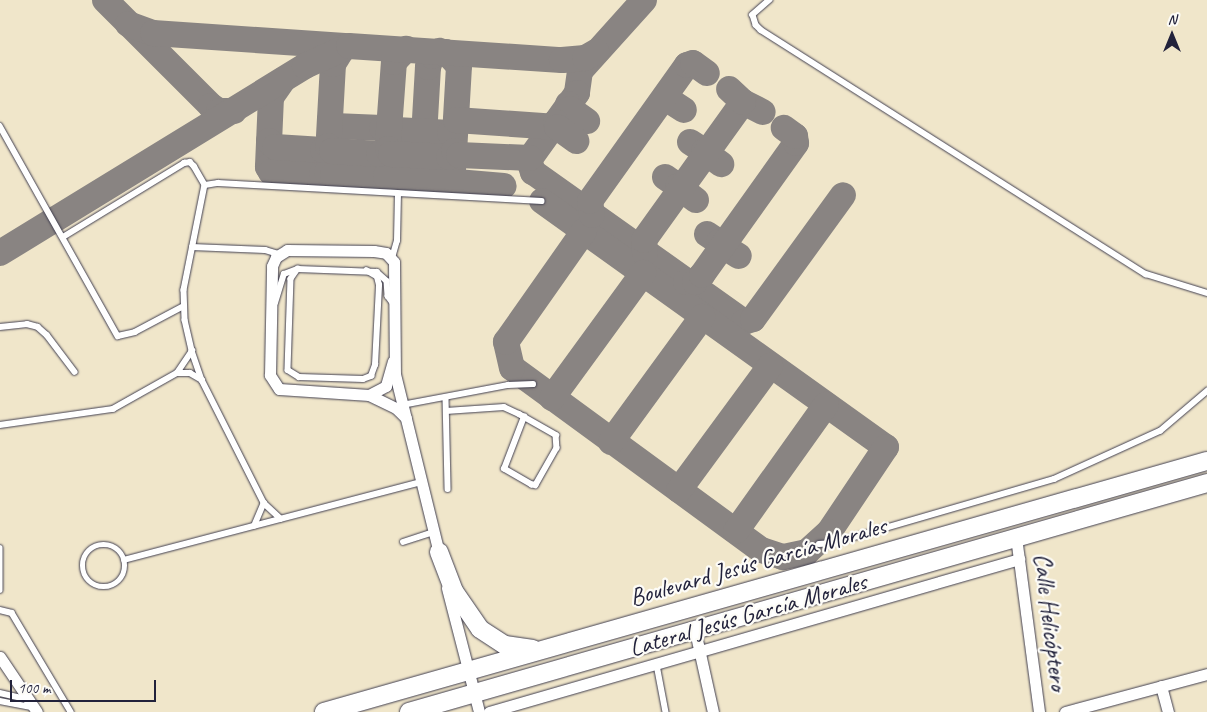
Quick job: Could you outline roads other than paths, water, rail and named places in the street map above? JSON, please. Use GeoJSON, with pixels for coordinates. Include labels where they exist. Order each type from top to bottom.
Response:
{"type":"FeatureCollection","features":[{"type":"Feature","properties":{"kind":"main road","name":"Boulevard Jesús García Morales"},"geometry":{"type":"LineString","coordinates":[[324,712],[1207,461]]}},
{"type":"Feature","properties":{"kind":"main road","name":"Boulevard Jesús García Morales"},"geometry":{"type":"LineString","coordinates":[[409,712],[1207,483]]}},
{"type":"Feature","properties":{"kind":"main road"},"geometry":{"type":"LineString","coordinates":[[1116,486],[1120,507]]}},
{"type":"Feature","properties":{"kind":"main road"},"geometry":{"type":"LineString","coordinates":[[1066,500],[1071,522]]}},
{"type":"Feature","properties":{"kind":"main road"},"geometry":{"type":"LineString","coordinates":[[439,552],[454,592],[480,629],[494,639],[517,648],[554,647]]}},
{"type":"Feature","properties":{"kind":"main road"},"geometry":{"type":"LineString","coordinates":[[694,631],[697,616],[742,593]]}},
{"type":"Feature","properties":{"kind":"street"},"geometry":{"type":"LineString","coordinates":[[399,406],[369,395],[279,388],[270,375],[272,266],[279,254],[287,250],[374,251],[392,258],[396,266],[393,361],[399,406],[406,418],[467,670],[479,712]]}},
{"type":"Feature","properties":{"kind":"street"},"geometry":{"type":"LineString","coordinates":[[369,395],[386,386],[393,361]]}},
{"type":"Feature","properties":{"kind":"street","name":"Calle Helicóptero"},"geometry":{"type":"LineString","coordinates":[[1016,537],[1039,712]]}},
{"type":"Feature","properties":{"kind":"street","name":"Lateral Jesús García Morales"},"geometry":{"type":"LineString","coordinates":[[489,712],[700,653],[1019,559]]}},
{"type":"Feature","properties":{"kind":"street"},"geometry":{"type":"LineString","coordinates":[[694,631],[713,712]]}},
{"type":"Feature","properties":{"kind":"street"},"geometry":{"type":"LineString","coordinates":[[0,657],[34,706]]}},
{"type":"Feature","properties":{"kind":"street"},"geometry":{"type":"LineString","coordinates":[[1065,712],[1207,674]]}},
{"type":"Feature","properties":{"kind":"street"},"geometry":{"type":"LineString","coordinates":[[1161,686],[1168,712]]}},
{"type":"Feature","properties":{"kind":"lane"},"geometry":{"type":"LineString","coordinates":[[770,0],[753,15],[756,26],[761,30],[1146,274],[1207,293]]}},
{"type":"Feature","properties":{"kind":"lane"},"geometry":{"type":"LineString","coordinates":[[0,126],[118,336],[130,335],[184,306]]}},
{"type":"Feature","properties":{"kind":"lane"},"geometry":{"type":"LineString","coordinates":[[63,237],[186,162],[194,166],[206,185],[192,247],[184,306],[192,351],[202,380],[264,503],[280,519]]}},
{"type":"Feature","properties":{"kind":"lane"},"geometry":{"type":"LineString","coordinates":[[206,185],[218,182],[398,195],[542,201]]}},
{"type":"Feature","properties":{"kind":"lane"},"geometry":{"type":"LineString","coordinates":[[392,258],[397,242],[398,195]]}},
{"type":"Feature","properties":{"kind":"lane"},"geometry":{"type":"LineString","coordinates":[[192,247],[257,249],[279,254]]}},
{"type":"Feature","properties":{"kind":"lane"},"geometry":{"type":"LineString","coordinates":[[298,269],[291,279],[288,370],[299,377],[346,379],[367,378],[375,370],[379,285],[377,277],[367,271]]}},
{"type":"Feature","properties":{"kind":"lane"},"geometry":{"type":"LineString","coordinates":[[271,316],[284,274],[298,269],[378,272],[384,277],[388,296],[395,304]]}},
{"type":"Feature","properties":{"kind":"lane"},"geometry":{"type":"LineString","coordinates":[[0,327],[27,324],[38,327],[47,334],[75,372]]}},
{"type":"Feature","properties":{"kind":"lane"},"geometry":{"type":"LineString","coordinates":[[0,426],[113,408],[177,373],[192,351]]}},
{"type":"Feature","properties":{"kind":"lane"},"geometry":{"type":"LineString","coordinates":[[177,373],[190,373],[202,380]]}},
{"type":"Feature","properties":{"kind":"lane"},"geometry":{"type":"LineString","coordinates":[[399,406],[508,385],[533,384]]}},
{"type":"Feature","properties":{"kind":"lane"},"geometry":{"type":"LineString","coordinates":[[818,544],[834,543],[1045,482],[1160,431],[1207,391]]}},
{"type":"Feature","properties":{"kind":"lane"},"geometry":{"type":"LineString","coordinates":[[446,398],[448,489]]}},
{"type":"Feature","properties":{"kind":"lane"},"geometry":{"type":"LineString","coordinates":[[446,411],[494,406],[524,417],[556,435],[558,442],[553,459],[536,485],[532,485],[504,469],[524,417]]}},
{"type":"Feature","properties":{"kind":"lane"},"geometry":{"type":"LineString","coordinates":[[124,560],[422,482]]}},
{"type":"Feature","properties":{"kind":"lane"},"geometry":{"type":"LineString","coordinates":[[254,526],[261,516],[264,503]]}},
{"type":"Feature","properties":{"kind":"lane"},"geometry":{"type":"LineString","coordinates":[[403,542],[434,532]]}},
{"type":"Feature","properties":{"kind":"lane"},"geometry":{"type":"LineString","coordinates":[[96,546],[110,546],[124,560],[123,573],[108,586],[90,581],[83,569],[86,556],[96,546]]}},
{"type":"Feature","properties":{"kind":"lane"},"geometry":{"type":"LineString","coordinates":[[0,548],[0,590]]}},
{"type":"Feature","properties":{"kind":"lane"},"geometry":{"type":"LineString","coordinates":[[0,610],[12,613],[71,712]]}},
{"type":"Feature","properties":{"kind":"lane"},"geometry":{"type":"LineString","coordinates":[[657,665],[666,712]]}},
{"type":"Feature","properties":{"kind":"lane"},"geometry":{"type":"LineString","coordinates":[[0,693],[34,706]]}},
{"type":"Feature","properties":{"kind":"lane"},"geometry":{"type":"LineString","coordinates":[[0,701],[34,706]]}}]}
